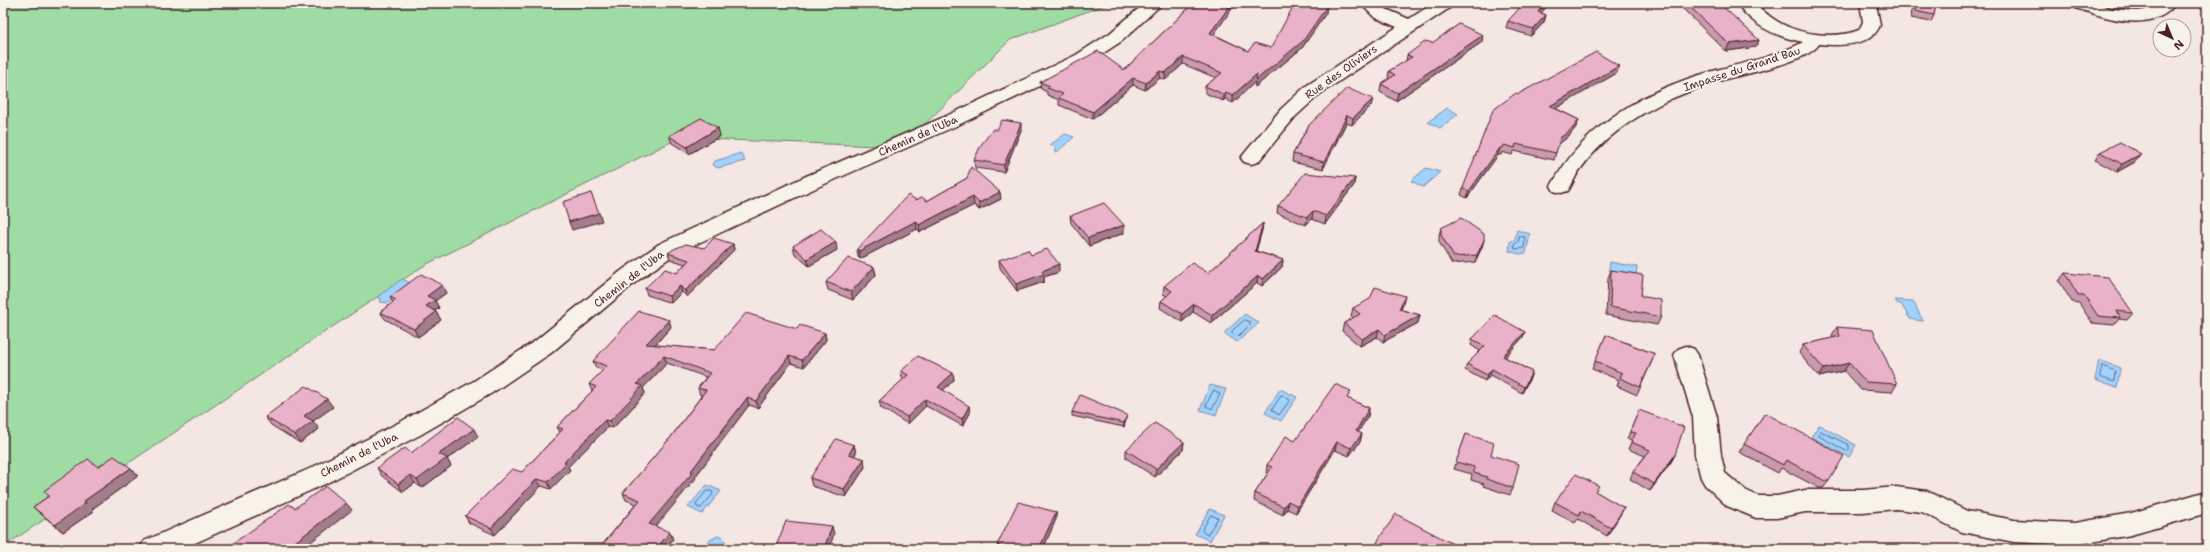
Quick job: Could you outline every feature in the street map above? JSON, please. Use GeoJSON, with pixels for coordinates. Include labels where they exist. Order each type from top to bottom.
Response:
{"type":"FeatureCollection","features":[{"type":"Feature","properties":{"kind":"street","name":"Chemin de l'Uba"},"geometry":{"type":"LineString","coordinates":[[154,549],[257,505],[325,472],[411,428],[483,387],[543,347],[629,276],[667,249],[811,182],[971,112],[1082,59],[1116,37],[1155,3]]}},
{"type":"Feature","properties":{"kind":"street"},"geometry":{"type":"LineString","coordinates":[[1368,3],[1380,13],[1410,26]]}},
{"type":"Feature","properties":{"kind":"street","name":"Rue des Oliviers"},"geometry":{"type":"LineString","coordinates":[[1251,158],[1288,113],[1313,90],[1445,3]]}},
{"type":"Feature","properties":{"kind":"street"},"geometry":{"type":"LineString","coordinates":[[1745,3],[1763,19],[1781,30],[1813,39],[1845,38],[1867,31],[1871,27],[1872,21],[1868,3]]}},
{"type":"Feature","properties":{"kind":"street"},"geometry":{"type":"LineString","coordinates":[[2078,3],[2110,13],[2137,16],[2158,12],[2168,3]]}},
{"type":"Feature","properties":{"kind":"street","name":"Impasse du Grand Bau"},"geometry":{"type":"LineString","coordinates":[[1561,186],[1577,158],[1612,126],[1637,110],[1700,82],[1793,54],[1810,45],[1813,39]]}},
{"type":"Feature","properties":{"kind":"street"},"geometry":{"type":"LineString","coordinates":[[1686,355],[1705,417],[1708,454],[1714,478],[1736,498],[1756,507],[1777,507],[1805,501],[1863,501],[1896,498],[1927,502],[1962,521],[2014,531],[2075,534],[2131,524],[2207,502]]}},
{"type":"Feature","properties":{"kind":"green space"},"geometry":{"type":"Polygon","coordinates":[[[3,3],[1110,3],[1010,40],[902,147],[679,138],[425,265],[3,547],[3,3]]]}},
{"type":"Feature","properties":{"kind":"water"},"geometry":{"type":"Polygon","coordinates":[[[1447,108],[1458,114],[1440,128],[1428,122],[1447,108]]]}},
{"type":"Feature","properties":{"kind":"water"},"geometry":{"type":"Polygon","coordinates":[[[1065,134],[1074,137],[1057,152],[1054,151],[1056,148],[1050,145],[1065,134]]]}},
{"type":"Feature","properties":{"kind":"water"},"geometry":{"type":"Polygon","coordinates":[[[741,153],[745,161],[718,168],[713,165],[715,161],[741,153]]]}},
{"type":"Feature","properties":{"kind":"water"},"geometry":{"type":"Polygon","coordinates":[[[1426,168],[1440,172],[1423,187],[1411,181],[1426,168]]]}},
{"type":"Feature","properties":{"kind":"water"},"geometry":{"type":"Polygon","coordinates":[[[1517,230],[1530,234],[1526,253],[1519,254],[1509,251],[1510,242],[1515,239],[1517,230]]]}},
{"type":"Feature","properties":{"kind":"water"},"geometry":{"type":"Polygon","coordinates":[[[1610,262],[1637,267],[1636,275],[1609,270],[1610,262]]]}},
{"type":"Feature","properties":{"kind":"water"},"geometry":{"type":"Polygon","coordinates":[[[402,279],[413,284],[388,303],[380,302],[381,299],[377,297],[402,279]]]}},
{"type":"Feature","properties":{"kind":"water"},"geometry":{"type":"Polygon","coordinates":[[[1895,300],[1913,301],[1923,321],[1910,319],[1901,304],[1897,303],[1895,300]]]}},
{"type":"Feature","properties":{"kind":"water"},"geometry":{"type":"Polygon","coordinates":[[[1245,314],[1259,323],[1237,342],[1224,333],[1245,314]]]}},
{"type":"Feature","properties":{"kind":"water"},"geometry":{"type":"Polygon","coordinates":[[[2099,360],[2120,368],[2117,388],[2095,380],[2099,360]]]}},
{"type":"Feature","properties":{"kind":"water"},"geometry":{"type":"Polygon","coordinates":[[[1210,385],[1226,389],[1216,415],[1200,410],[1210,385]]]}},
{"type":"Feature","properties":{"kind":"water"},"geometry":{"type":"Polygon","coordinates":[[[1280,389],[1297,397],[1281,421],[1265,413],[1280,389]]]}},
{"type":"Feature","properties":{"kind":"water"},"geometry":{"type":"Polygon","coordinates":[[[1819,425],[1856,445],[1849,457],[1811,437],[1819,425]]]}},
{"type":"Feature","properties":{"kind":"water"},"geometry":{"type":"Polygon","coordinates":[[[707,485],[721,491],[702,514],[688,507],[707,485]]]}},
{"type":"Feature","properties":{"kind":"water"},"geometry":{"type":"Polygon","coordinates":[[[1210,509],[1224,515],[1210,541],[1195,534],[1210,509]]]}},
{"type":"Feature","properties":{"kind":"water"},"geometry":{"type":"Polygon","coordinates":[[[718,536],[722,536],[727,545],[725,549],[705,549],[708,541],[718,536]]]}},
{"type":"Feature","properties":{"kind":"building"},"geometry":{"type":"Polygon","coordinates":[[[1194,3],[1232,3],[1210,33],[1248,51],[1255,43],[1271,48],[1295,3],[1312,3],[1327,6],[1303,41],[1256,80],[1257,74],[1233,95],[1226,92],[1223,94],[1205,86],[1222,73],[1183,57],[1165,73],[1160,71],[1146,83],[1133,78],[1093,112],[1059,98],[1063,94],[1047,88],[1050,86],[1040,82],[1098,51],[1124,70],[1194,3]]]}},
{"type":"Feature","properties":{"kind":"building"},"geometry":{"type":"Polygon","coordinates":[[[1524,3],[1545,3],[1538,12],[1546,15],[1533,29],[1508,21],[1524,3]]]}},
{"type":"Feature","properties":{"kind":"building"},"geometry":{"type":"Polygon","coordinates":[[[1686,3],[1719,3],[1759,40],[1729,44],[1686,3]]]}},
{"type":"Feature","properties":{"kind":"building"},"geometry":{"type":"Polygon","coordinates":[[[1916,3],[1936,3],[1934,15],[1915,11],[1916,3]]]}},
{"type":"Feature","properties":{"kind":"building"},"geometry":{"type":"Polygon","coordinates":[[[1459,24],[1483,35],[1398,93],[1381,84],[1395,75],[1389,71],[1412,57],[1407,55],[1426,41],[1432,43],[1459,24]]]}},
{"type":"Feature","properties":{"kind":"building"},"geometry":{"type":"Polygon","coordinates":[[[1596,52],[1619,66],[1550,106],[1579,120],[1572,129],[1560,138],[1556,153],[1516,144],[1515,148],[1504,145],[1503,148],[1500,148],[1469,191],[1463,188],[1493,110],[1516,93],[1518,94],[1596,52]]]}},
{"type":"Feature","properties":{"kind":"building"},"geometry":{"type":"Polygon","coordinates":[[[1347,88],[1373,99],[1353,118],[1347,115],[1324,162],[1293,154],[1309,125],[1347,88]]]}},
{"type":"Feature","properties":{"kind":"building"},"geometry":{"type":"Polygon","coordinates":[[[701,118],[718,128],[687,147],[669,136],[701,118]]]}},
{"type":"Feature","properties":{"kind":"building"},"geometry":{"type":"Polygon","coordinates":[[[1002,120],[1021,123],[1004,165],[974,160],[981,145],[993,129],[997,130],[1002,120]]]}},
{"type":"Feature","properties":{"kind":"building"},"geometry":{"type":"Polygon","coordinates":[[[2120,142],[2141,154],[2122,164],[2100,152],[2120,142]]]}},
{"type":"Feature","properties":{"kind":"building"},"geometry":{"type":"Polygon","coordinates":[[[971,167],[1000,192],[979,203],[973,197],[919,225],[916,221],[859,251],[857,249],[908,195],[916,200],[922,197],[927,201],[967,178],[971,167]]]}},
{"type":"Feature","properties":{"kind":"building"},"geometry":{"type":"Polygon","coordinates":[[[1305,173],[1355,178],[1326,216],[1313,211],[1307,217],[1278,206],[1305,173]]]}},
{"type":"Feature","properties":{"kind":"building"},"geometry":{"type":"Polygon","coordinates":[[[591,193],[599,213],[569,222],[563,202],[591,193]]]}},
{"type":"Feature","properties":{"kind":"building"},"geometry":{"type":"Polygon","coordinates":[[[1104,203],[1124,225],[1088,238],[1070,216],[1104,203]]]}},
{"type":"Feature","properties":{"kind":"building"},"geometry":{"type":"Polygon","coordinates":[[[1461,218],[1484,234],[1484,240],[1477,255],[1454,257],[1441,235],[1441,228],[1461,218]]]}},
{"type":"Feature","properties":{"kind":"building"},"geometry":{"type":"Polygon","coordinates":[[[1263,223],[1255,251],[1283,260],[1263,279],[1258,276],[1212,315],[1194,304],[1182,314],[1161,301],[1172,291],[1164,286],[1192,263],[1208,273],[1263,223]]]}},
{"type":"Feature","properties":{"kind":"building"},"geometry":{"type":"Polygon","coordinates":[[[821,229],[836,242],[807,259],[793,246],[821,229]]]}},
{"type":"Feature","properties":{"kind":"building"},"geometry":{"type":"Polygon","coordinates":[[[714,238],[733,244],[685,291],[680,286],[669,296],[645,288],[665,269],[677,273],[689,260],[668,253],[686,244],[704,248],[714,238]]]}},
{"type":"Feature","properties":{"kind":"building"},"geometry":{"type":"Polygon","coordinates":[[[1047,249],[1059,264],[1042,271],[1044,274],[1016,284],[999,260],[1028,250],[1031,255],[1047,249]]]}},
{"type":"Feature","properties":{"kind":"building"},"geometry":{"type":"Polygon","coordinates":[[[848,258],[874,267],[851,292],[826,282],[848,258]]]}},
{"type":"Feature","properties":{"kind":"building"},"geometry":{"type":"Polygon","coordinates":[[[1611,270],[1643,275],[1641,296],[1661,300],[1661,317],[1610,307],[1611,270]]]}},
{"type":"Feature","properties":{"kind":"building"},"geometry":{"type":"Polygon","coordinates":[[[2065,273],[2108,277],[2133,313],[2117,311],[2120,318],[2098,316],[2084,295],[2078,295],[2065,273]]]}},
{"type":"Feature","properties":{"kind":"building"},"geometry":{"type":"Polygon","coordinates":[[[421,274],[442,285],[427,296],[435,300],[426,306],[436,312],[414,329],[380,312],[396,300],[390,297],[421,274]]]}},
{"type":"Feature","properties":{"kind":"building"},"geometry":{"type":"Polygon","coordinates":[[[1375,287],[1405,296],[1399,309],[1420,315],[1385,335],[1379,329],[1362,339],[1344,323],[1360,314],[1353,308],[1370,299],[1375,287]]]}},
{"type":"Feature","properties":{"kind":"building"},"geometry":{"type":"Polygon","coordinates":[[[639,311],[669,320],[646,344],[714,350],[746,313],[797,329],[800,325],[825,333],[802,360],[789,356],[756,401],[747,398],[691,471],[693,472],[649,524],[670,532],[656,549],[615,549],[603,544],[640,500],[623,493],[671,437],[706,390],[698,388],[710,373],[664,356],[637,384],[642,386],[610,421],[605,420],[564,462],[566,463],[548,482],[537,479],[491,528],[465,516],[512,469],[522,472],[563,429],[557,427],[596,387],[589,384],[607,366],[593,361],[639,311]]]}},
{"type":"Feature","properties":{"kind":"building"},"geometry":{"type":"Polygon","coordinates":[[[1495,315],[1525,332],[1503,356],[1532,372],[1524,387],[1492,369],[1487,375],[1467,364],[1485,346],[1472,339],[1495,315]]]}},
{"type":"Feature","properties":{"kind":"building"},"geometry":{"type":"Polygon","coordinates":[[[1837,327],[1873,330],[1897,384],[1866,382],[1849,363],[1824,369],[1803,345],[1840,336],[1837,327]]]}},
{"type":"Feature","properties":{"kind":"building"},"geometry":{"type":"Polygon","coordinates":[[[1606,335],[1655,354],[1640,387],[1620,378],[1622,373],[1595,361],[1606,335]]]}},
{"type":"Feature","properties":{"kind":"building"},"geometry":{"type":"Polygon","coordinates":[[[918,356],[953,373],[938,387],[969,406],[962,419],[925,399],[907,417],[879,401],[908,375],[901,371],[918,356]]]}},
{"type":"Feature","properties":{"kind":"building"},"geometry":{"type":"Polygon","coordinates":[[[1335,384],[1351,391],[1347,398],[1369,408],[1356,431],[1362,434],[1351,448],[1337,442],[1298,506],[1288,501],[1284,507],[1255,493],[1272,467],[1267,465],[1286,436],[1295,441],[1335,384]]]}},
{"type":"Feature","properties":{"kind":"building"},"geometry":{"type":"Polygon","coordinates":[[[306,386],[327,399],[304,416],[313,421],[295,435],[265,417],[306,386]]]}},
{"type":"Feature","properties":{"kind":"building"},"geometry":{"type":"Polygon","coordinates":[[[1080,395],[1127,415],[1124,423],[1072,412],[1080,395]]]}},
{"type":"Feature","properties":{"kind":"building"},"geometry":{"type":"Polygon","coordinates":[[[1639,410],[1684,427],[1675,455],[1654,484],[1633,472],[1650,450],[1631,442],[1636,433],[1630,432],[1639,410]]]}},
{"type":"Feature","properties":{"kind":"building"},"geometry":{"type":"Polygon","coordinates":[[[1765,413],[1844,456],[1829,481],[1825,481],[1786,460],[1783,465],[1744,444],[1765,413]]]}},
{"type":"Feature","properties":{"kind":"building"},"geometry":{"type":"Polygon","coordinates":[[[458,417],[474,429],[439,454],[447,458],[417,480],[410,475],[398,484],[377,468],[405,448],[411,453],[458,417]]]}},
{"type":"Feature","properties":{"kind":"building"},"geometry":{"type":"Polygon","coordinates":[[[1155,423],[1184,442],[1156,469],[1126,450],[1155,423]]]}},
{"type":"Feature","properties":{"kind":"building"},"geometry":{"type":"Polygon","coordinates":[[[1466,434],[1494,443],[1491,455],[1519,464],[1513,488],[1486,479],[1487,477],[1474,473],[1474,467],[1456,462],[1466,434]]]}},
{"type":"Feature","properties":{"kind":"building"},"geometry":{"type":"Polygon","coordinates":[[[836,439],[854,445],[849,454],[864,459],[844,489],[810,478],[836,439]]]}},
{"type":"Feature","properties":{"kind":"building"},"geometry":{"type":"Polygon","coordinates":[[[114,456],[131,468],[84,501],[86,503],[55,525],[33,507],[49,496],[44,491],[88,459],[98,467],[114,456]]]}},
{"type":"Feature","properties":{"kind":"building"},"geometry":{"type":"Polygon","coordinates":[[[1576,474],[1599,486],[1595,491],[1624,508],[1611,528],[1581,511],[1579,515],[1555,502],[1576,474]]]}},
{"type":"Feature","properties":{"kind":"building"},"geometry":{"type":"Polygon","coordinates":[[[326,486],[346,503],[286,549],[225,549],[289,504],[295,508],[326,486]]]}},
{"type":"Feature","properties":{"kind":"building"},"geometry":{"type":"Polygon","coordinates":[[[1018,502],[1056,512],[1039,549],[1028,547],[1027,549],[1011,549],[997,545],[1018,502]]]}},
{"type":"Feature","properties":{"kind":"building"},"geometry":{"type":"Polygon","coordinates":[[[1396,514],[1453,544],[1451,549],[1374,549],[1380,537],[1396,514]]]}},
{"type":"Feature","properties":{"kind":"building"},"geometry":{"type":"Polygon","coordinates":[[[786,521],[832,526],[824,549],[775,549],[786,521]]]}},
{"type":"Feature","properties":{"kind":"building"},"geometry":{"type":"Polygon","coordinates":[[[1914,545],[1921,549],[1911,549],[1914,545]]]}}]}
